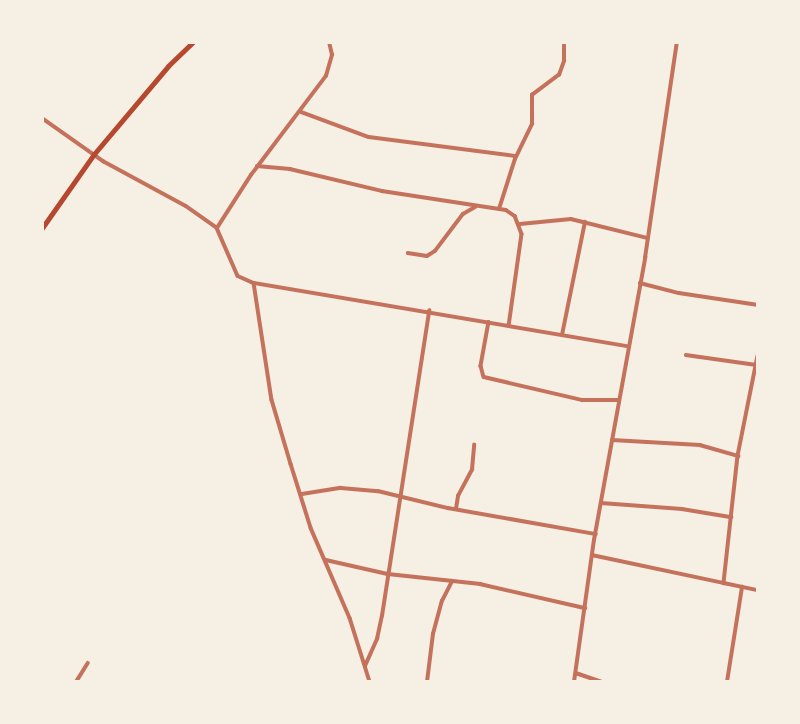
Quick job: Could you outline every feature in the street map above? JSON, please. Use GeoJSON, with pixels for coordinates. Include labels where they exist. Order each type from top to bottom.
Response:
{"type":"FeatureCollection","features":[{"type":"Feature","properties":{"kind":"highway"},"geometry":{"type":"LineString","coordinates":[[42,228],[94,154],[168,66],[193,42]]}},
{"type":"Feature","properties":{"kind":"street"},"geometry":{"type":"LineString","coordinates":[[217,228],[257,166],[326,76],[332,55],[329,42]]}},
{"type":"Feature","properties":{"kind":"street"},"geometry":{"type":"LineString","coordinates":[[499,209],[516,156],[534,118],[532,95],[554,81],[562,69],[564,42]]}},
{"type":"Feature","properties":{"kind":"street"},"geometry":{"type":"LineString","coordinates":[[574,682],[592,555],[648,238],[677,42]]}},
{"type":"Feature","properties":{"kind":"street"},"geometry":{"type":"LineString","coordinates":[[301,112],[369,137],[516,156]]}},
{"type":"Feature","properties":{"kind":"street"},"geometry":{"type":"LineString","coordinates":[[42,118],[94,154],[217,228],[238,276],[254,283],[628,346]]}},
{"type":"Feature","properties":{"kind":"street"},"geometry":{"type":"LineString","coordinates":[[257,166],[290,169],[382,191],[499,209],[515,216],[520,224],[521,245],[511,295],[509,326]]}},
{"type":"Feature","properties":{"kind":"street"},"geometry":{"type":"LineString","coordinates":[[408,253],[427,256],[435,251],[463,214],[476,207]]}},
{"type":"Feature","properties":{"kind":"street"},"geometry":{"type":"LineString","coordinates":[[520,224],[548,219],[585,222],[648,238]]}},
{"type":"Feature","properties":{"kind":"street"},"geometry":{"type":"LineString","coordinates":[[562,335],[585,222]]}},
{"type":"Feature","properties":{"kind":"street"},"geometry":{"type":"LineString","coordinates":[[254,283],[272,400],[301,494],[350,618],[370,682]]}},
{"type":"Feature","properties":{"kind":"street"},"geometry":{"type":"LineString","coordinates":[[640,283],[679,293],[758,305]]}},
{"type":"Feature","properties":{"kind":"street"},"geometry":{"type":"LineString","coordinates":[[365,666],[377,639],[429,311]]}},
{"type":"Feature","properties":{"kind":"street"},"geometry":{"type":"LineString","coordinates":[[489,322],[481,366],[484,377],[582,400],[618,400]]}},
{"type":"Feature","properties":{"kind":"street"},"geometry":{"type":"LineString","coordinates":[[686,355],[756,365]]}},
{"type":"Feature","properties":{"kind":"street"},"geometry":{"type":"LineString","coordinates":[[724,583],[738,456],[758,356]]}},
{"type":"Feature","properties":{"kind":"street"},"geometry":{"type":"LineString","coordinates":[[612,440],[700,446],[738,456]]}},
{"type":"Feature","properties":{"kind":"street"},"geometry":{"type":"LineString","coordinates":[[456,509],[458,496],[472,470],[474,445]]}},
{"type":"Feature","properties":{"kind":"street"},"geometry":{"type":"LineString","coordinates":[[301,494],[334,489],[361,489],[596,534]]}},
{"type":"Feature","properties":{"kind":"street"},"geometry":{"type":"LineString","coordinates":[[601,503],[682,509],[731,517]]}},
{"type":"Feature","properties":{"kind":"street"},"geometry":{"type":"LineString","coordinates":[[592,555],[758,590]]}},
{"type":"Feature","properties":{"kind":"street"},"geometry":{"type":"LineString","coordinates":[[325,560],[388,574],[452,581],[585,608]]}},
{"type":"Feature","properties":{"kind":"street"},"geometry":{"type":"LineString","coordinates":[[427,682],[433,634],[442,601],[452,581]]}},
{"type":"Feature","properties":{"kind":"street"},"geometry":{"type":"LineString","coordinates":[[727,682],[742,587]]}},
{"type":"Feature","properties":{"kind":"street"},"geometry":{"type":"LineString","coordinates":[[76,682],[88,663]]}},
{"type":"Feature","properties":{"kind":"street"},"geometry":{"type":"LineString","coordinates":[[576,673],[602,682]]}}]}
